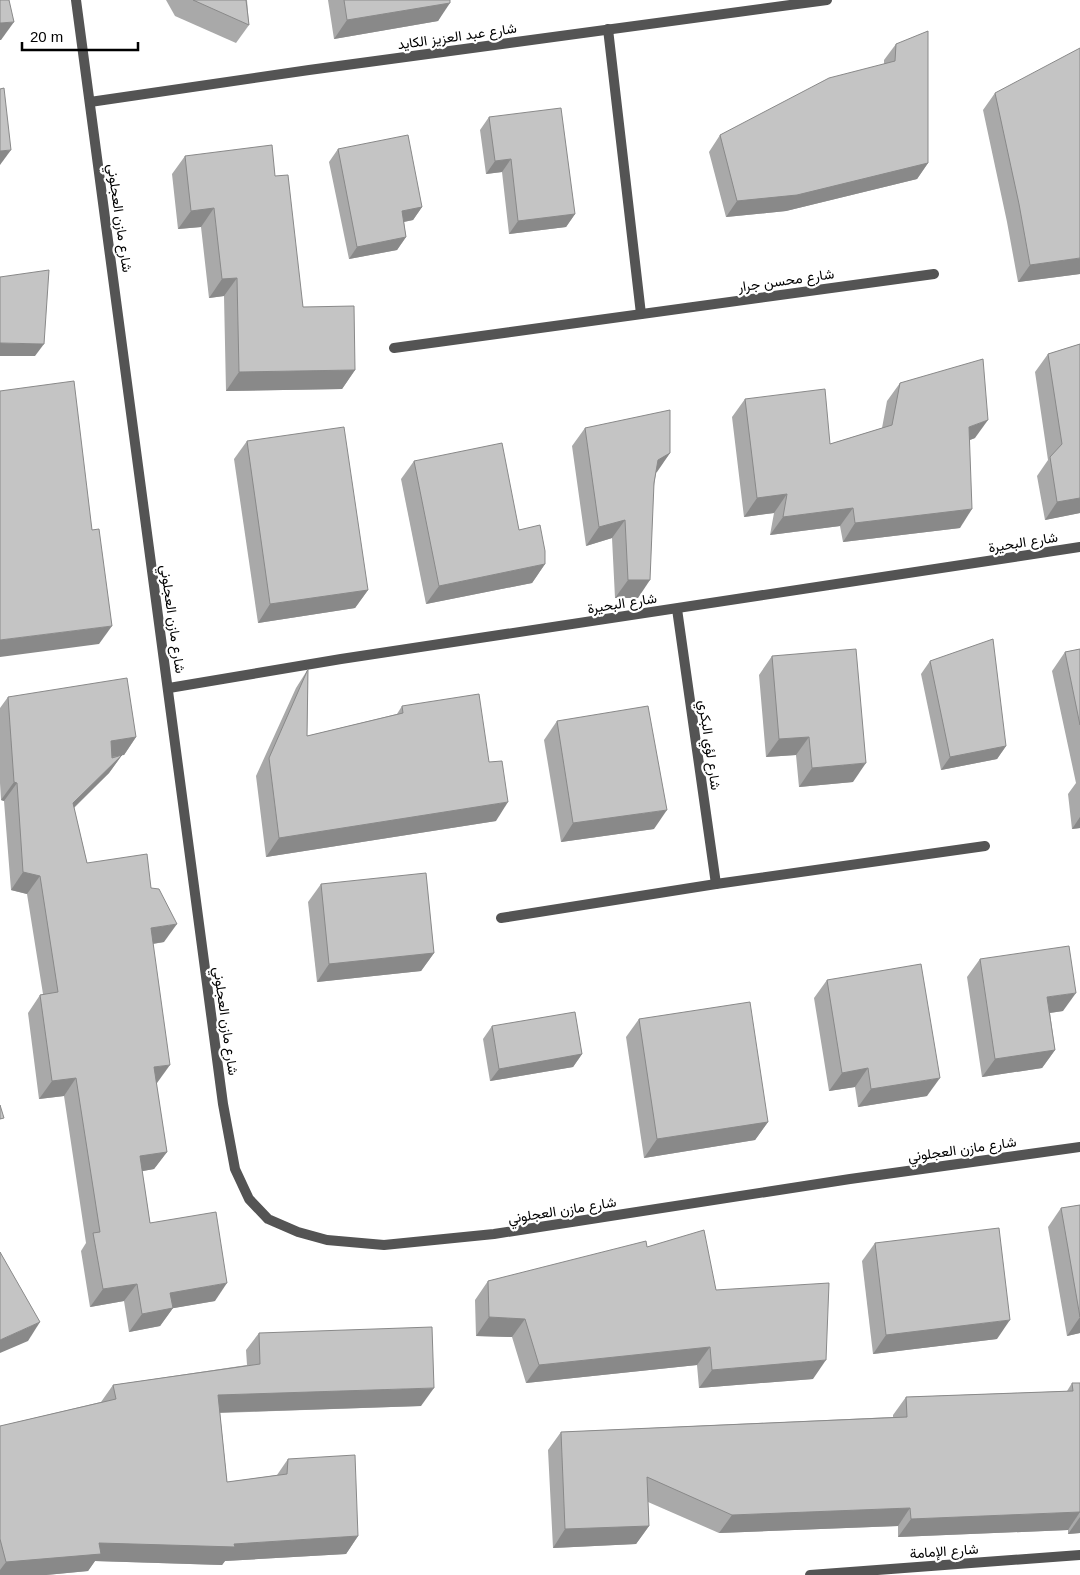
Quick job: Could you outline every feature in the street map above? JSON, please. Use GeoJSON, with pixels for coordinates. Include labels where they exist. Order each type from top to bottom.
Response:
{"type":"FeatureCollection","features":[{"type":"Feature","properties":{"kind":"street","name":"شارع مازن العجلوني"},"geometry":{"type":"LineString","coordinates":[[76,0],[223,1104],[235,1169],[249,1199],[268,1219],[298,1232],[328,1240],[384,1244],[494,1234],[840,1180],[1080,1147]]}},
{"type":"Feature","properties":{"kind":"street","name":"شارع عبد العزيز الكايد"},"geometry":{"type":"LineString","coordinates":[[90,102],[827,0]]}},
{"type":"Feature","properties":{"kind":"street"},"geometry":{"type":"LineString","coordinates":[[608,30],[641,314]]}},
{"type":"Feature","properties":{"kind":"street","name":"شارع محسن جرار"},"geometry":{"type":"LineString","coordinates":[[394,348],[934,274]]}},
{"type":"Feature","properties":{"kind":"street","name":"شارع البحيرة"},"geometry":{"type":"LineString","coordinates":[[169,688],[350,658],[1080,547]]}},
{"type":"Feature","properties":{"kind":"street","name":"شارع لؤي البكري"},"geometry":{"type":"LineString","coordinates":[[677,609],[716,884]]}},
{"type":"Feature","properties":{"kind":"street"},"geometry":{"type":"LineString","coordinates":[[501,918],[716,884],[985,846]]}},
{"type":"Feature","properties":{"kind":"street","name":"شارع الإمامة"},"geometry":{"type":"LineString","coordinates":[[810,1575],[1080,1555]]}},
{"type":"Feature","properties":{"kind":"building"},"geometry":{"type":"Polygon","coordinates":[[[0,0],[9,0],[14,22],[0,23],[0,0]]]}},
{"type":"Feature","properties":{"kind":"building"},"geometry":{"type":"Polygon","coordinates":[[[193,0],[246,0],[249,25],[193,0]]]}},
{"type":"Feature","properties":{"kind":"building"},"geometry":{"type":"Polygon","coordinates":[[[344,0],[450,0],[450,3],[347,20],[344,0]]]}},
{"type":"Feature","properties":{"kind":"building"},"geometry":{"type":"Polygon","coordinates":[[[928,31],[928,163],[797,195],[737,201],[720,135],[829,78],[895,61],[896,44],[928,31]]]}},
{"type":"Feature","properties":{"kind":"building"},"geometry":{"type":"Polygon","coordinates":[[[1080,48],[1080,258],[1030,265],[995,93],[1080,48]]]}},
{"type":"Feature","properties":{"kind":"building"},"geometry":{"type":"Polygon","coordinates":[[[4,88],[11,150],[0,151],[0,89],[4,88]]]}},
{"type":"Feature","properties":{"kind":"building"},"geometry":{"type":"Polygon","coordinates":[[[561,108],[575,214],[518,221],[511,159],[495,161],[489,117],[561,108]]]}},
{"type":"Feature","properties":{"kind":"building"},"geometry":{"type":"Polygon","coordinates":[[[408,135],[422,207],[402,211],[406,237],[357,247],[338,149],[408,135]]]}},
{"type":"Feature","properties":{"kind":"building"},"geometry":{"type":"Polygon","coordinates":[[[272,145],[275,176],[288,175],[303,307],[354,306],[355,370],[239,372],[237,278],[222,279],[214,208],[191,211],[185,156],[272,145]]]}},
{"type":"Feature","properties":{"kind":"building"},"geometry":{"type":"Polygon","coordinates":[[[49,270],[44,344],[0,343],[0,277],[49,270]]]}},
{"type":"Feature","properties":{"kind":"building"},"geometry":{"type":"Polygon","coordinates":[[[1080,344],[1080,498],[1057,502],[1050,457],[1062,444],[1048,354],[1080,344]]]}},
{"type":"Feature","properties":{"kind":"building"},"geometry":{"type":"Polygon","coordinates":[[[983,359],[988,420],[969,427],[972,509],[855,523],[853,508],[783,517],[787,494],[757,498],[745,399],[825,389],[830,444],[892,425],[900,383],[983,359]]]}},
{"type":"Feature","properties":{"kind":"building"},"geometry":{"type":"Polygon","coordinates":[[[74,381],[92,530],[99,529],[112,626],[0,640],[0,391],[74,381]]]}},
{"type":"Feature","properties":{"kind":"building"},"geometry":{"type":"Polygon","coordinates":[[[670,410],[670,453],[658,460],[654,483],[650,580],[628,580],[625,520],[599,527],[585,428],[670,410]]]}},
{"type":"Feature","properties":{"kind":"building"},"geometry":{"type":"Polygon","coordinates":[[[344,427],[368,590],[270,604],[247,441],[344,427]]]}},
{"type":"Feature","properties":{"kind":"building"},"geometry":{"type":"Polygon","coordinates":[[[502,443],[519,530],[540,525],[545,551],[545,564],[439,586],[414,461],[502,443]]]}},
{"type":"Feature","properties":{"kind":"building"},"geometry":{"type":"Polygon","coordinates":[[[993,639],[1006,746],[950,757],[930,661],[993,639]]]}},
{"type":"Feature","properties":{"kind":"building"},"geometry":{"type":"Polygon","coordinates":[[[856,649],[866,763],[812,768],[809,737],[779,739],[772,656],[856,649]]]}},
{"type":"Feature","properties":{"kind":"building"},"geometry":{"type":"Polygon","coordinates":[[[1080,649],[1080,725],[1065,652],[1080,649]]]}},
{"type":"Feature","properties":{"kind":"building"},"geometry":{"type":"Polygon","coordinates":[[[308,669],[307,736],[403,713],[402,706],[479,694],[489,762],[502,761],[508,802],[279,838],[269,758],[308,669]]]}},
{"type":"Feature","properties":{"kind":"building"},"geometry":{"type":"Polygon","coordinates":[[[127,678],[136,737],[111,741],[112,758],[122,755],[73,803],[87,863],[147,854],[151,888],[159,889],[177,924],[151,928],[170,1065],[154,1067],[167,1152],[140,1156],[150,1223],[216,1212],[227,1283],[170,1293],[173,1308],[142,1314],[137,1284],[103,1289],[93,1233],[100,1232],[76,1078],[52,1081],[40,995],[58,992],[40,876],[23,872],[17,783],[14,782],[8,697],[127,678]]]}},
{"type":"Feature","properties":{"kind":"building"},"geometry":{"type":"Polygon","coordinates":[[[648,706],[667,810],[573,823],[557,721],[648,706]]]}},
{"type":"Feature","properties":{"kind":"building"},"geometry":{"type":"Polygon","coordinates":[[[426,873],[434,953],[329,964],[321,884],[426,873]]]}},
{"type":"Feature","properties":{"kind":"building"},"geometry":{"type":"Polygon","coordinates":[[[1069,946],[1076,993],[1047,997],[1055,1050],[995,1059],[980,959],[1069,946]]]}},
{"type":"Feature","properties":{"kind":"building"},"geometry":{"type":"Polygon","coordinates":[[[921,964],[940,1078],[871,1089],[868,1068],[842,1073],[827,980],[921,964]]]}},
{"type":"Feature","properties":{"kind":"building"},"geometry":{"type":"Polygon","coordinates":[[[750,1002],[768,1122],[657,1139],[639,1019],[750,1002]]]}},
{"type":"Feature","properties":{"kind":"building"},"geometry":{"type":"Polygon","coordinates":[[[575,1012],[582,1054],[499,1069],[492,1026],[575,1012]]]}},
{"type":"Feature","properties":{"kind":"building"},"geometry":{"type":"Polygon","coordinates":[[[0,1105],[4,1118],[0,1119],[0,1105]]]}},
{"type":"Feature","properties":{"kind":"building"},"geometry":{"type":"Polygon","coordinates":[[[1080,1205],[1080,1317],[1061,1208],[1080,1205]]]}},
{"type":"Feature","properties":{"kind":"building"},"geometry":{"type":"Polygon","coordinates":[[[999,1228],[1010,1320],[886,1335],[875,1243],[999,1228]]]}},
{"type":"Feature","properties":{"kind":"building"},"geometry":{"type":"Polygon","coordinates":[[[704,1230],[716,1290],[829,1283],[826,1360],[712,1370],[710,1347],[539,1365],[525,1319],[489,1317],[488,1281],[646,1241],[647,1247],[704,1230]]]}},
{"type":"Feature","properties":{"kind":"building"},"geometry":{"type":"Polygon","coordinates":[[[0,1252],[40,1322],[0,1340],[0,1252]]]}},
{"type":"Feature","properties":{"kind":"building"},"geometry":{"type":"Polygon","coordinates":[[[432,1327],[434,1388],[218,1395],[227,1482],[287,1474],[288,1459],[355,1455],[358,1536],[234,1544],[235,1547],[99,1543],[101,1554],[6,1562],[0,1539],[0,1426],[116,1399],[113,1385],[260,1364],[259,1333],[432,1327]]]}},
{"type":"Feature","properties":{"kind":"building"},"geometry":{"type":"Polygon","coordinates":[[[1072,1383],[1080,1383],[1080,1512],[911,1519],[910,1508],[732,1515],[647,1477],[649,1526],[565,1529],[561,1432],[907,1417],[906,1397],[1073,1391],[1072,1383]]]}}]}
